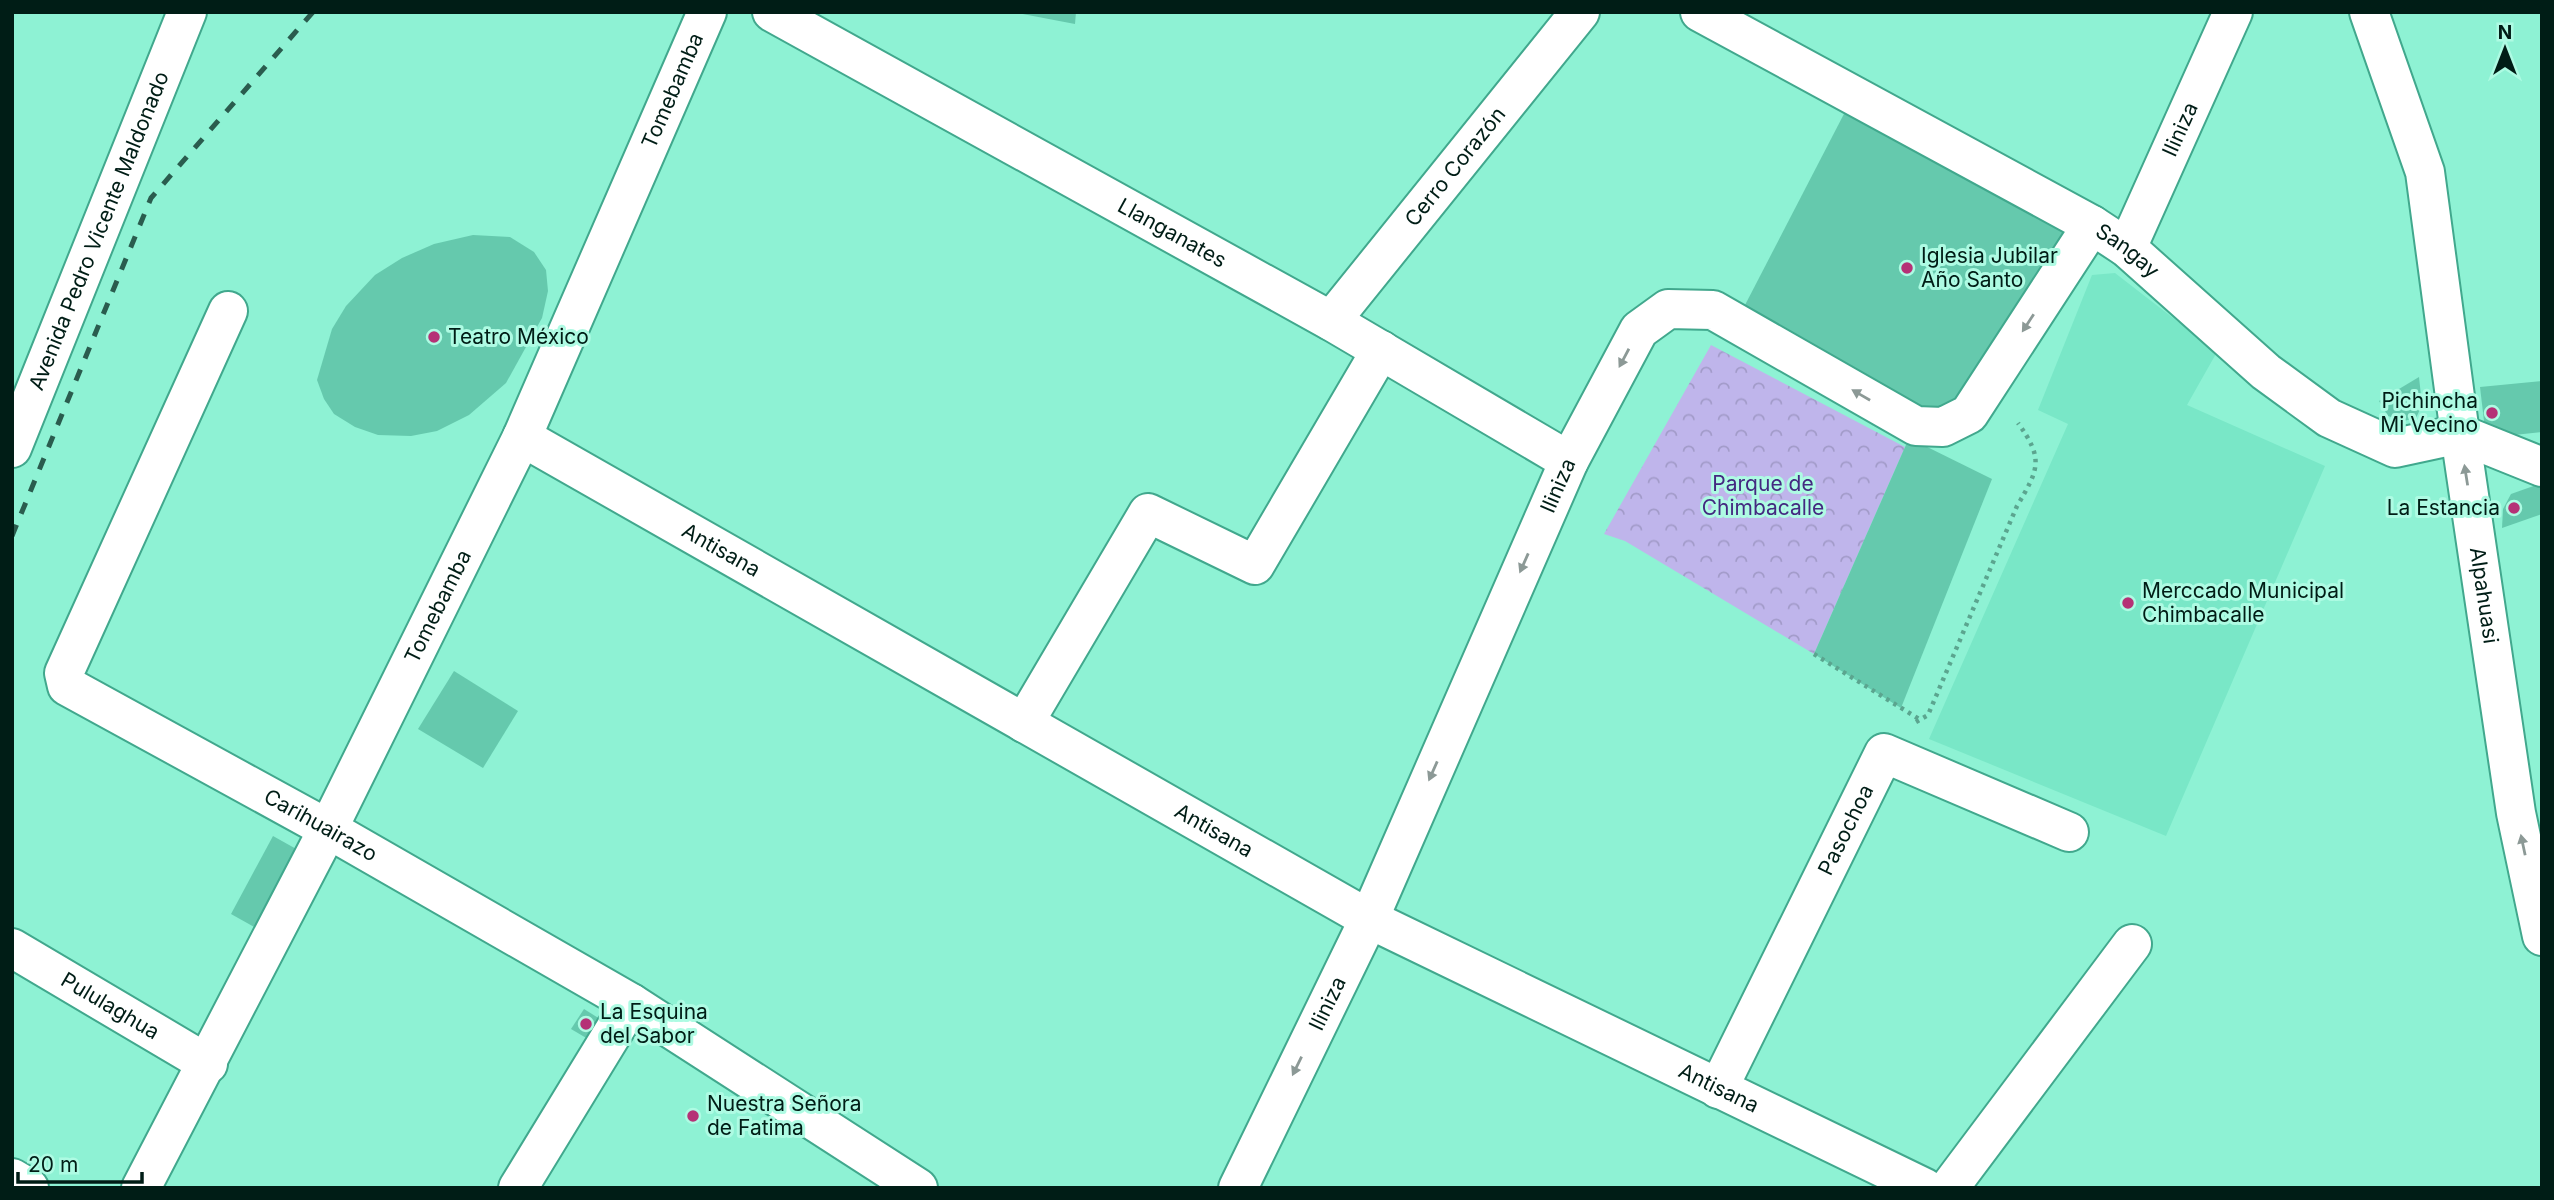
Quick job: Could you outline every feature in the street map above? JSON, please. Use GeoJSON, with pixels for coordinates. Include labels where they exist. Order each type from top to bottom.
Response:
{"type":"FeatureCollection","features":[{"type":"Feature","properties":{"kind":"street","name":"Tomebamba"},"geometry":{"type":"LineString","coordinates":[[141,1188],[208,1064],[328,829],[522,437],[707,12]]}},
{"type":"Feature","properties":{"kind":"street","name":"Llanganates"},"geometry":{"type":"LineString","coordinates":[[772,12],[1331,321],[1569,461]]}},
{"type":"Feature","properties":{"kind":"street","name":"Cerro Corazón"},"geometry":{"type":"LineString","coordinates":[[1331,321],[1580,12]]}},
{"type":"Feature","properties":{"kind":"street","name":"Sangay"},"geometry":{"type":"LineString","coordinates":[[1700,12],[2092,225],[2127,248],[2266,372],[2329,418],[2395,448],[2460,434]]}},
{"type":"Feature","properties":{"kind":"street","name":"Iliniza"},"geometry":{"type":"LineString","coordinates":[[2127,248],[2233,12]]}},
{"type":"Feature","properties":{"kind":"street","name":"Alpahuasi"},"geometry":{"type":"LineString","coordinates":[[2369,12],[2425,172],[2460,434],[2516,813],[2542,936]]}},
{"type":"Feature","properties":{"kind":"street","name":"Avenida Pedro Vicente Maldonado"},"geometry":{"type":"LineString","coordinates":[[12,448],[178,15]]}},
{"type":"Feature","properties":{"kind":"street","name":"Iliniza"},"geometry":{"type":"LineString","coordinates":[[1238,1188],[1369,919],[1569,461],[1639,330],[1668,309],[1713,310],[1916,426],[1943,427],[1969,414],[2092,225]]}},
{"type":"Feature","properties":{"kind":"street","name":"Carihuairazo"},"geometry":{"type":"LineString","coordinates":[[228,311],[64,673],[68,686],[328,829],[631,1003],[918,1188]]}},
{"type":"Feature","properties":{"kind":"street"},"geometry":{"type":"LineString","coordinates":[[1024,723],[1148,513],[1255,565],[1381,350]]}},
{"type":"Feature","properties":{"kind":"street"},"geometry":{"type":"LineString","coordinates":[[2460,434],[2542,467]]}},
{"type":"Feature","properties":{"kind":"street","name":"Antisana"},"geometry":{"type":"LineString","coordinates":[[522,437],[1369,919],[1718,1089],[1866,1175],[1925,1188]]}},
{"type":"Feature","properties":{"kind":"street"},"geometry":{"type":"LineString","coordinates":[[1884,753],[2069,832]]}},
{"type":"Feature","properties":{"kind":"street","name":"Pasochoa"},"geometry":{"type":"LineString","coordinates":[[1718,1089],[1884,753]]}},
{"type":"Feature","properties":{"kind":"street"},"geometry":{"type":"LineString","coordinates":[[1949,1188],[2132,944]]}},
{"type":"Feature","properties":{"kind":"street","name":"Pululaghua"},"geometry":{"type":"LineString","coordinates":[[12,948],[208,1064]]}},
{"type":"Feature","properties":{"kind":"street"},"geometry":{"type":"LineString","coordinates":[[518,1188],[631,1003]]}},
{"type":"Feature","properties":{"kind":"street"},"geometry":{"type":"LineString","coordinates":[[12,1178],[29,1188]]}},
{"type":"Feature","properties":{"kind":"path"},"geometry":{"type":"LineString","coordinates":[[1884,753],[1919,719],[1928,715],[2017,506],[2033,479],[2038,459],[2032,443],[2018,423]]}},
{"type":"Feature","properties":{"kind":"path"},"geometry":{"type":"LineString","coordinates":[[1814,654],[1919,719]]}},
{"type":"Feature","properties":{"kind":"shaded area","name":"Merccado Municipal Chimbacalle"},"geometry":{"type":"Polygon","coordinates":[[[2115,273],[2217,352],[2187,405],[2325,466],[2166,836],[1929,739],[2068,424],[2038,410],[2092,275],[2115,273]]]}},
{"type":"Feature","properties":{"kind":"green space","name":"Parque de Chimbacalle"},"geometry":{"type":"Polygon","coordinates":[[[1711,345],[1905,447],[1814,654],[1625,541],[1604,534],[1711,345]]]}},
{"type":"Feature","properties":{"kind":"building"},"geometry":{"type":"Polygon","coordinates":[[[1012,12],[1076,12],[1075,24],[1012,12]]]}},
{"type":"Feature","properties":{"kind":"building","name":"Iglesia Jubilar Año Santo"},"geometry":{"type":"Polygon","coordinates":[[[1846,110],[2075,229],[1962,409],[1919,417],[1744,307],[1846,110]]]}},
{"type":"Feature","properties":{"kind":"building"},"geometry":{"type":"Polygon","coordinates":[[[473,235],[510,237],[534,252],[546,270],[548,291],[542,318],[506,383],[469,415],[437,431],[411,436],[378,435],[355,427],[334,414],[324,399],[317,380],[332,329],[346,306],[375,275],[402,258],[434,244],[473,235]]]}},
{"type":"Feature","properties":{"kind":"building"},"geometry":{"type":"Polygon","coordinates":[[[2419,377],[2422,405],[2416,418],[2404,421],[2388,416],[2379,401],[2419,377]]]}},
{"type":"Feature","properties":{"kind":"building"},"geometry":{"type":"Polygon","coordinates":[[[2542,381],[2542,432],[2486,438],[2480,387],[2542,381]]]}},
{"type":"Feature","properties":{"kind":"building"},"geometry":{"type":"Polygon","coordinates":[[[1909,438],[1992,479],[1901,708],[1814,654],[1909,438]]]}},
{"type":"Feature","properties":{"kind":"building"},"geometry":{"type":"Polygon","coordinates":[[[2542,483],[2542,514],[2502,528],[2503,509],[2511,494],[2542,483]]]}},
{"type":"Feature","properties":{"kind":"building"},"geometry":{"type":"Polygon","coordinates":[[[454,671],[518,711],[483,768],[418,729],[454,671]]]}},
{"type":"Feature","properties":{"kind":"building"},"geometry":{"type":"Polygon","coordinates":[[[273,836],[307,855],[265,933],[231,914],[273,836]]]}},
{"type":"Feature","properties":{"kind":"building","name":"La Esquina del Sabor"},"geometry":{"type":"Polygon","coordinates":[[[584,1009],[600,1019],[588,1039],[571,1029],[584,1009]]]}},
{"type":"Feature","properties":{"kind":"railway"},"geometry":{"type":"LineString","coordinates":[[12,536],[151,198],[313,12]]}},
{"type":"Feature","properties":{"kind":"place","name":"Iglesia Jubilar Año Santo"},"geometry":{"type":"Point","coordinates":[1907,268]}},
{"type":"Feature","properties":{"kind":"place","name":"Teatro México"},"geometry":{"type":"Point","coordinates":[434,337]}},
{"type":"Feature","properties":{"kind":"place","name":"Pichincha Mi Vecino"},"geometry":{"type":"Point","coordinates":[2492,413]}},
{"type":"Feature","properties":{"kind":"place","name":"La Estancia"},"geometry":{"type":"Point","coordinates":[2514,508]}},
{"type":"Feature","properties":{"kind":"place","name":"Merccado Municipal Chimbacalle"},"geometry":{"type":"Point","coordinates":[2128,603]}},
{"type":"Feature","properties":{"kind":"place","name":"La Esquina del Sabor"},"geometry":{"type":"Point","coordinates":[586,1024]}},
{"type":"Feature","properties":{"kind":"place","name":"Nuestra Señora de Fatima"},"geometry":{"type":"Point","coordinates":[693,1116]}}]}
